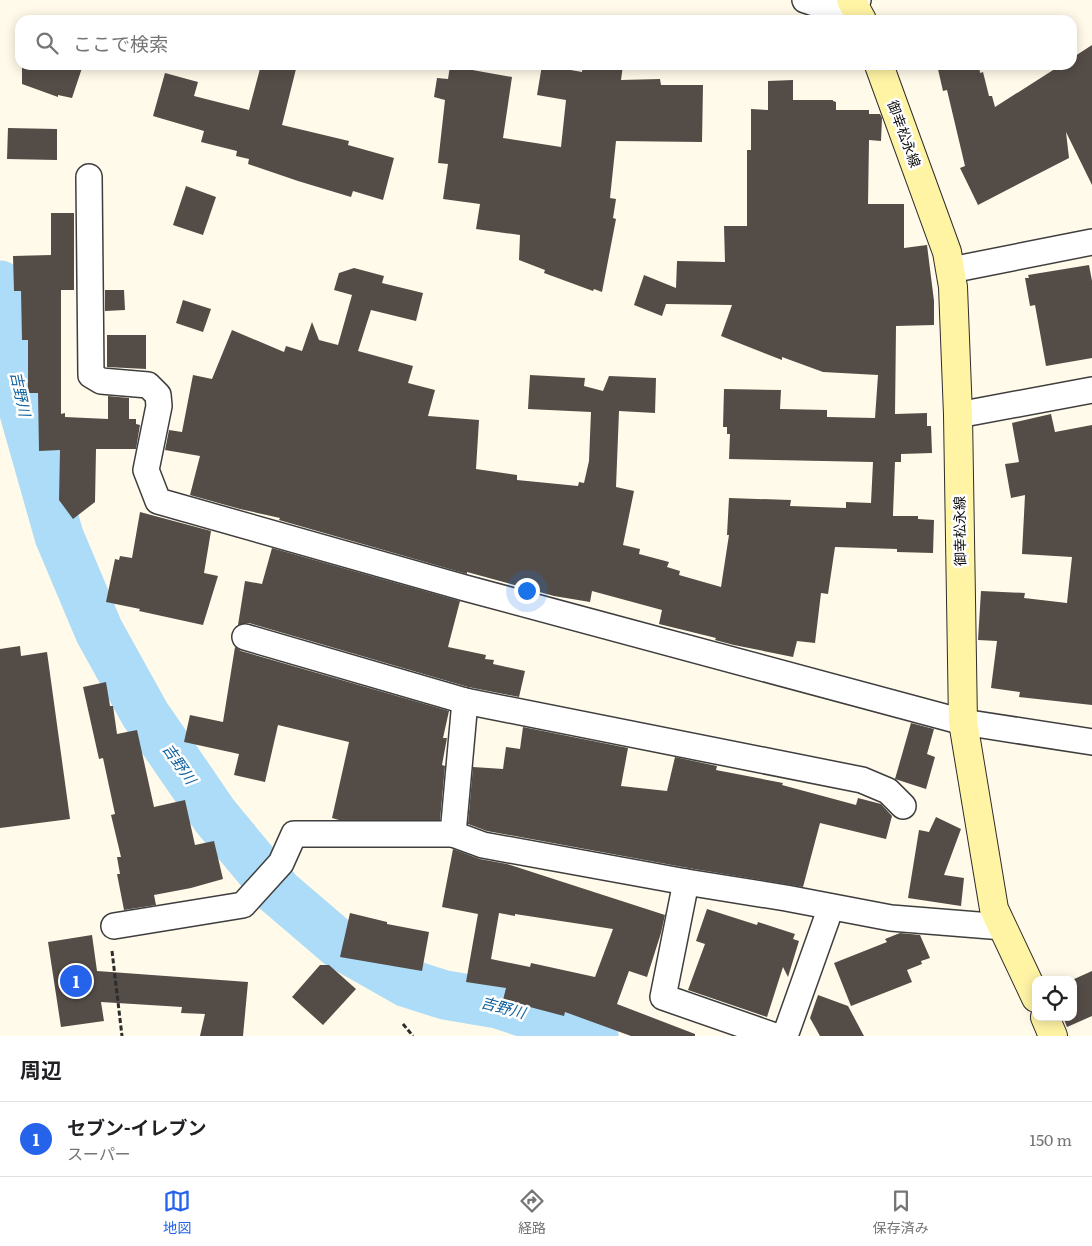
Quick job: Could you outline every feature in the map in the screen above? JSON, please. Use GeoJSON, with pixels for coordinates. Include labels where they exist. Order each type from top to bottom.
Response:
{"type":"FeatureCollection","features":[{"type":"Feature","properties":{"kind":"main road","name":"御幸松永線"},"geometry":{"type":"LineString","coordinates":[[881,70],[947,252],[951,270],[958,415],[962,722],[994,909],[1032,989]]}},
{"type":"Feature","properties":{"kind":"main road"},"geometry":{"type":"LineString","coordinates":[[1047,1021],[1053,1036]]}},
{"type":"Feature","properties":{"kind":"street"},"geometry":{"type":"LineString","coordinates":[[805,0],[832,9],[856,6]]}},
{"type":"Feature","properties":{"kind":"street"},"geometry":{"type":"LineString","coordinates":[[89,177],[92,375],[101,381],[148,385],[158,395],[159,406],[146,470],[158,501],[465,588],[962,722],[1092,742]]}},
{"type":"Feature","properties":{"kind":"street"},"geometry":{"type":"LineString","coordinates":[[951,270],[1092,242]]}},
{"type":"Feature","properties":{"kind":"street"},"geometry":{"type":"LineString","coordinates":[[958,415],[1092,390]]}},
{"type":"Feature","properties":{"kind":"street"},"geometry":{"type":"LineString","coordinates":[[245,637],[465,701],[862,780],[888,791],[903,806]]}},
{"type":"Feature","properties":{"kind":"street"},"geometry":{"type":"LineString","coordinates":[[453,834],[465,701]]}},
{"type":"Feature","properties":{"kind":"street"},"geometry":{"type":"LineString","coordinates":[[114,926],[243,906],[281,863],[294,834],[453,834],[483,845],[891,918],[1003,927]]}},
{"type":"Feature","properties":{"kind":"street"},"geometry":{"type":"LineString","coordinates":[[686,882],[663,997],[775,1036]]}},
{"type":"Feature","properties":{"kind":"street"},"geometry":{"type":"LineString","coordinates":[[785,1036],[831,907]]}},
{"type":"Feature","properties":{"kind":"path"},"geometry":{"type":"LineString","coordinates":[[114,926],[112,952],[122,1036]]}},
{"type":"Feature","properties":{"kind":"path"},"geometry":{"type":"LineString","coordinates":[[403,1024],[413,1036]]}},
{"type":"Feature","properties":{"kind":"building"},"geometry":{"type":"Polygon","coordinates":[[[1092,45],[1092,185],[1066,132],[1069,158],[978,205],[960,168],[965,166],[947,90],[943,91],[938,70],[980,70],[980,73],[983,72],[989,96],[992,96],[995,107],[1053,70],[1077,70],[1077,55],[1092,45]]]}},
{"type":"Feature","properties":{"kind":"building"},"geometry":{"type":"Polygon","coordinates":[[[22,70],[81,70],[72,98],[58,95],[58,97],[22,84],[22,70]]]}},
{"type":"Feature","properties":{"kind":"building"},"geometry":{"type":"Polygon","coordinates":[[[260,70],[296,70],[282,125],[349,141],[348,145],[394,158],[383,200],[353,191],[351,197],[248,164],[249,159],[236,156],[237,151],[201,142],[204,131],[153,116],[165,73],[198,82],[194,96],[249,110],[260,70]]]}},
{"type":"Feature","properties":{"kind":"building"},"geometry":{"type":"Polygon","coordinates":[[[449,70],[473,70],[512,77],[503,138],[561,147],[566,100],[537,95],[541,70],[582,72],[582,70],[622,70],[621,80],[660,79],[661,85],[703,85],[702,142],[616,141],[610,198],[616,199],[613,218],[616,219],[602,292],[594,289],[593,291],[544,273],[545,270],[519,260],[520,235],[476,229],[480,204],[443,199],[448,164],[438,163],[445,100],[434,97],[437,78],[448,79],[449,70]]]}},
{"type":"Feature","properties":{"kind":"building"},"geometry":{"type":"Polygon","coordinates":[[[793,80],[793,100],[833,100],[836,102],[836,110],[869,110],[869,114],[880,114],[882,118],[881,141],[869,140],[868,204],[904,204],[904,248],[927,245],[934,301],[934,325],[896,326],[895,414],[927,413],[927,426],[931,426],[932,453],[901,454],[901,462],[895,462],[893,514],[893,516],[918,516],[918,519],[934,520],[933,553],[897,552],[897,549],[835,547],[828,594],[821,593],[815,643],[797,641],[793,657],[734,645],[715,640],[716,638],[659,624],[662,610],[592,591],[590,602],[554,596],[467,572],[467,574],[279,520],[280,518],[190,495],[200,456],[165,450],[169,430],[182,432],[193,375],[212,379],[232,330],[284,352],[286,346],[302,351],[312,322],[319,340],[338,345],[352,295],[334,290],[339,273],[354,268],[384,276],[382,283],[423,293],[416,321],[371,310],[358,351],[413,366],[408,383],[435,390],[428,416],[479,420],[476,469],[517,475],[517,480],[578,486],[579,482],[584,483],[589,461],[591,412],[528,409],[530,375],[585,378],[584,386],[603,391],[609,376],[656,378],[655,413],[619,411],[616,487],[634,491],[623,545],[640,549],[639,554],[669,562],[667,567],[680,571],[679,575],[721,587],[729,535],[727,535],[729,498],[791,500],[790,506],[846,508],[846,502],[871,503],[873,462],[729,459],[730,434],[727,434],[727,427],[723,427],[724,389],[781,390],[780,409],[827,410],[827,417],[875,418],[878,375],[823,372],[782,357],[782,360],[721,336],[732,305],[666,304],[662,316],[634,305],[644,275],[676,288],[677,261],[725,262],[724,226],[747,226],[747,150],[751,150],[751,109],[768,110],[768,81],[793,80]]]}},
{"type":"Feature","properties":{"kind":"building"},"geometry":{"type":"Polygon","coordinates":[[[8,128],[57,129],[57,160],[7,159],[8,128]]]}},
{"type":"Feature","properties":{"kind":"building"},"geometry":{"type":"Polygon","coordinates":[[[186,186],[216,197],[203,235],[173,225],[186,186]]]}},
{"type":"Feature","properties":{"kind":"building"},"geometry":{"type":"Polygon","coordinates":[[[51,213],[74,213],[74,290],[61,290],[61,414],[65,413],[65,417],[108,419],[108,396],[129,398],[129,419],[136,419],[136,424],[140,425],[136,449],[96,449],[95,502],[73,519],[59,500],[60,450],[39,451],[38,393],[28,393],[28,340],[22,340],[21,291],[14,291],[13,256],[51,255],[51,213]]]}},
{"type":"Feature","properties":{"kind":"building"},"geometry":{"type":"Polygon","coordinates":[[[1089,265],[1092,281],[1092,358],[1046,366],[1035,305],[1030,306],[1025,278],[1029,278],[1028,275],[1089,265]]]}},
{"type":"Feature","properties":{"kind":"building"},"geometry":{"type":"Polygon","coordinates":[[[105,290],[124,290],[125,310],[105,311],[105,290]]]}},
{"type":"Feature","properties":{"kind":"building"},"geometry":{"type":"Polygon","coordinates":[[[183,300],[211,309],[203,332],[176,323],[183,300]]]}},
{"type":"Feature","properties":{"kind":"building"},"geometry":{"type":"Polygon","coordinates":[[[107,335],[146,335],[146,369],[107,367],[107,335]]]}},
{"type":"Feature","properties":{"kind":"building"},"geometry":{"type":"Polygon","coordinates":[[[1051,414],[1055,432],[1092,425],[1092,705],[1019,697],[1020,692],[991,688],[997,641],[978,640],[981,591],[1025,593],[1024,598],[1067,603],[1072,557],[1022,554],[1025,495],[1011,498],[1005,464],[1019,462],[1012,423],[1051,414]]]}},
{"type":"Feature","properties":{"kind":"building"},"geometry":{"type":"Polygon","coordinates":[[[140,512],[211,531],[204,573],[218,576],[203,625],[106,602],[115,559],[119,560],[120,556],[132,558],[140,512]]]}},
{"type":"Feature","properties":{"kind":"building"},"geometry":{"type":"Polygon","coordinates":[[[272,548],[460,601],[448,647],[486,655],[485,659],[494,660],[493,664],[525,671],[519,697],[468,687],[249,623],[238,625],[245,581],[262,584],[272,548]]]}},
{"type":"Feature","properties":{"kind":"building"},"geometry":{"type":"Polygon","coordinates":[[[20,646],[21,656],[47,652],[70,819],[0,828],[0,649],[20,646]]]}},
{"type":"Feature","properties":{"kind":"building"},"geometry":{"type":"Polygon","coordinates":[[[235,647],[241,651],[449,711],[443,738],[447,738],[442,765],[445,766],[440,820],[339,820],[332,818],[349,742],[278,725],[265,782],[234,775],[239,754],[184,742],[190,715],[223,722],[235,647]]]}},
{"type":"Feature","properties":{"kind":"building"},"geometry":{"type":"Polygon","coordinates":[[[106,682],[110,706],[113,706],[117,734],[137,730],[154,807],[185,800],[195,845],[214,841],[223,879],[191,888],[154,895],[156,905],[124,910],[117,874],[120,874],[117,857],[121,857],[111,815],[115,814],[103,758],[99,759],[83,687],[106,682]]]}},
{"type":"Feature","properties":{"kind":"building"},"geometry":{"type":"Polygon","coordinates":[[[911,723],[934,729],[927,754],[935,757],[926,789],[895,779],[911,723]]]}},
{"type":"Feature","properties":{"kind":"building"},"geometry":{"type":"Polygon","coordinates":[[[523,727],[628,748],[621,786],[667,791],[675,757],[717,766],[716,770],[783,783],[782,785],[856,805],[858,798],[881,804],[892,816],[886,839],[820,823],[803,887],[487,831],[468,824],[473,767],[503,769],[506,747],[520,749],[523,727]]]}},
{"type":"Feature","properties":{"kind":"building"},"geometry":{"type":"Polygon","coordinates":[[[936,817],[961,829],[944,875],[964,878],[961,906],[908,898],[919,830],[929,832],[936,817]]]}},
{"type":"Feature","properties":{"kind":"building"},"geometry":{"type":"Polygon","coordinates":[[[453,849],[480,859],[507,864],[665,915],[647,977],[629,971],[617,1004],[695,1034],[695,1036],[631,1036],[565,1012],[564,1016],[503,1000],[506,988],[466,982],[478,914],[442,907],[453,849]],[[499,913],[491,959],[530,967],[531,963],[595,977],[613,929],[515,914],[515,916],[499,913]]]}},
{"type":"Feature","properties":{"kind":"building"},"geometry":{"type":"Polygon","coordinates":[[[707,909],[757,925],[758,922],[795,934],[793,939],[799,941],[788,977],[783,967],[767,1017],[688,990],[705,944],[696,941],[707,909]]]}},
{"type":"Feature","properties":{"kind":"building"},"geometry":{"type":"Polygon","coordinates":[[[350,913],[387,922],[387,924],[429,932],[422,971],[340,957],[350,913]]]}},
{"type":"Feature","properties":{"kind":"building"},"geometry":{"type":"Polygon","coordinates":[[[900,933],[920,935],[930,958],[921,961],[922,964],[907,970],[912,982],[851,1006],[834,963],[887,942],[885,939],[900,933]]]}},
{"type":"Feature","properties":{"kind":"building"},"geometry":{"type":"Polygon","coordinates":[[[92,935],[97,971],[248,982],[243,1036],[200,1036],[205,1014],[181,1013],[182,1007],[101,1002],[104,1021],[61,1027],[48,942],[92,935]]]}},
{"type":"Feature","properties":{"kind":"building"},"geometry":{"type":"Polygon","coordinates":[[[320,965],[329,965],[356,989],[323,1025],[292,997],[320,965]]]}},
{"type":"Feature","properties":{"kind":"building"},"geometry":{"type":"Polygon","coordinates":[[[1092,971],[1092,1016],[1067,1027],[1065,1021],[1077,1021],[1077,978],[1092,971]]]}},
{"type":"Feature","properties":{"kind":"building"},"geometry":{"type":"Polygon","coordinates":[[[818,995],[848,1006],[864,1036],[820,1036],[810,1018],[818,995]]]}},
{"type":"Feature","properties":{"kind":"waterway","name":"吉野川"},"geometry":{"type":"LineString","coordinates":[[0,285],[21,402],[59,536],[99,631],[145,714],[215,816],[278,892],[340,945],[407,983],[445,995],[498,1004],[594,1036]]}},
{"type":"Feature","properties":{"kind":"place","name":"セブン-イレブン"},"geometry":{"type":"Point","coordinates":[76,981]}}]}
